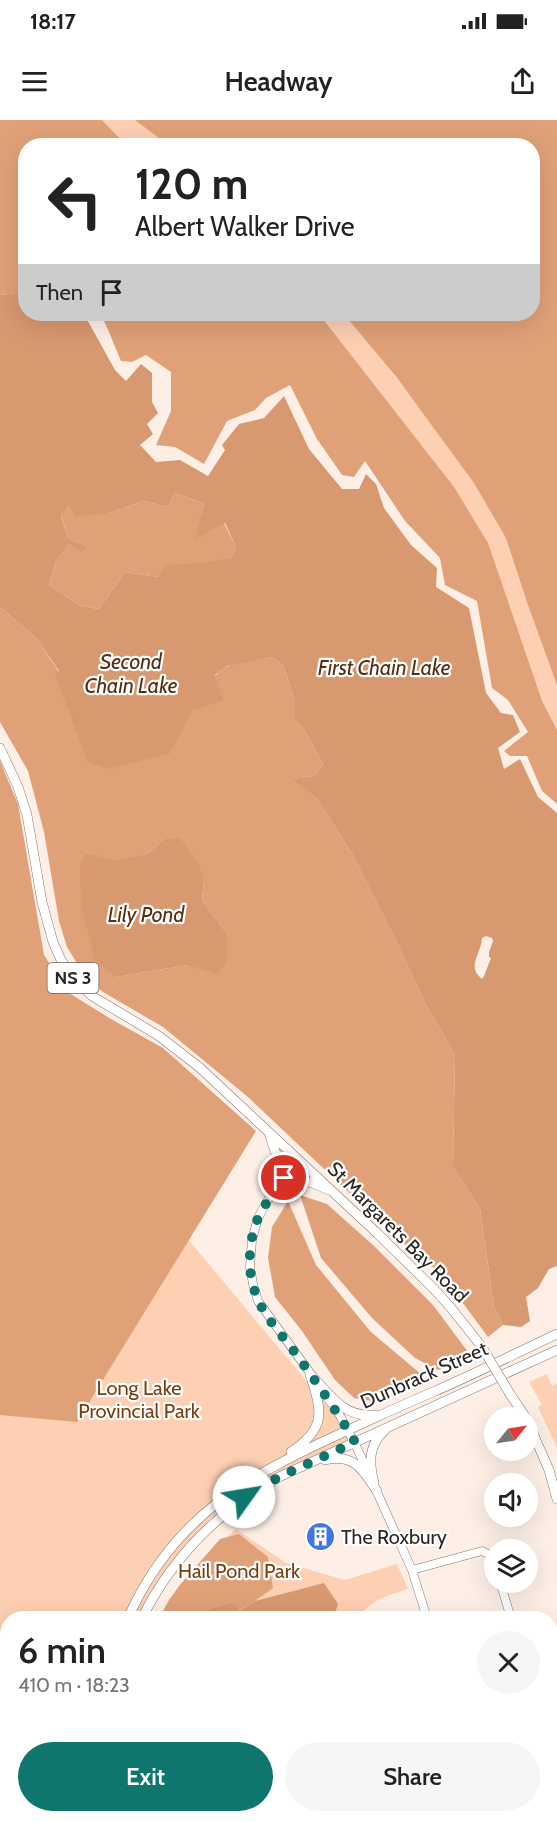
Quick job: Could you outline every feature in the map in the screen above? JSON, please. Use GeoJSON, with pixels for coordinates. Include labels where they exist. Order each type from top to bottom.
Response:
{"type":"FeatureCollection","features":[{"type":"Feature","properties":{"kind":"main road","name":"St Margarets Bay Road"},"geometry":{"type":"LineString","coordinates":[[0,748],[13,773],[23,801],[31,829],[47,925],[56,950],[67,970],[92,996],[159,1036],[200,1067],[332,1190],[451,1308],[482,1347],[519,1407]]}},
{"type":"Feature","properties":{"kind":"main road"},"geometry":{"type":"LineString","coordinates":[[265,1129],[273,1141],[278,1160],[276,1190],[310,1182],[332,1190]]}},
{"type":"Feature","properties":{"kind":"main road","name":"Dunbrack Street"},"geometry":{"type":"LineString","coordinates":[[132,1611],[152,1574],[180,1538],[207,1510],[228,1494],[275,1465],[557,1334]]}},
{"type":"Feature","properties":{"kind":"main road","name":"Dunbrack Street"},"geometry":{"type":"LineString","coordinates":[[146,1611],[172,1567],[199,1536],[212,1522],[261,1486],[557,1350]]}},
{"type":"Feature","properties":{"kind":"main road"},"geometry":{"type":"LineString","coordinates":[[310,1374],[343,1409],[362,1416],[381,1414]]}},
{"type":"Feature","properties":{"kind":"main road"},"geometry":{"type":"LineString","coordinates":[[275,1465],[300,1446],[319,1423],[320,1404],[310,1374]]}},
{"type":"Feature","properties":{"kind":"main road"},"geometry":{"type":"LineString","coordinates":[[377,1491],[370,1467],[371,1451],[380,1434],[391,1425]]}},
{"type":"Feature","properties":{"kind":"main road"},"geometry":{"type":"LineString","coordinates":[[538,1445],[549,1470],[557,1499]]}},
{"type":"Feature","properties":{"kind":"main road"},"geometry":{"type":"LineString","coordinates":[[308,1464],[332,1458],[348,1459],[362,1470],[377,1491]]}},
{"type":"Feature","properties":{"kind":"street"},"geometry":{"type":"LineString","coordinates":[[297,1158],[263,1208],[254,1229],[250,1251],[256,1294],[262,1307],[338,1412],[355,1442],[412,1570],[423,1611]]}},
{"type":"Feature","properties":{"kind":"street"},"geometry":{"type":"LineString","coordinates":[[412,1570],[484,1552]]}},
{"type":"Feature","properties":{"kind":"street"},"geometry":{"type":"LineString","coordinates":[[504,1593],[510,1611]]}},
{"type":"Feature","properties":{"kind":"green space"},"geometry":{"type":"Polygon","coordinates":[[[0,120],[102,120],[119,138],[18,138],[18,293],[0,295],[0,120]]]}},
{"type":"Feature","properties":{"kind":"green space"},"geometry":{"type":"Polygon","coordinates":[[[95,120],[140,120],[161,138],[112,138],[95,120]]]}},
{"type":"Feature","properties":{"kind":"green space"},"geometry":{"type":"Polygon","coordinates":[[[135,120],[557,120],[557,685],[506,538],[474,483],[397,378],[350,321],[540,321],[540,138],[159,138],[135,120]]]}},
{"type":"Feature","properties":{"kind":"green space"},"geometry":{"type":"Polygon","coordinates":[[[104,321],[324,321],[454,487],[488,543],[542,701],[557,730],[557,804],[542,791],[527,756],[510,756],[504,751],[528,732],[508,700],[492,688],[477,601],[445,585],[440,558],[405,521],[365,461],[354,477],[342,475],[317,439],[290,385],[266,398],[255,410],[227,421],[204,464],[175,447],[156,445],[171,411],[171,372],[146,355],[132,362],[121,361],[104,321]]]}},
{"type":"Feature","properties":{"kind":"green space"},"geometry":{"type":"Polygon","coordinates":[[[309,321],[351,321],[493,502],[557,671],[557,749],[528,683],[309,321]]]}},
{"type":"Feature","properties":{"kind":"green space"},"geometry":{"type":"Polygon","coordinates":[[[174,493],[204,503],[196,538],[224,523],[236,547],[231,558],[158,577],[125,572],[99,609],[81,606],[49,585],[56,561],[70,544],[86,546],[68,538],[61,515],[69,505],[110,513],[143,501],[169,507],[174,493]]]}},
{"type":"Feature","properties":{"kind":"green space"},"geometry":{"type":"Polygon","coordinates":[[[0,607],[37,639],[59,672],[171,753],[195,706],[218,673],[236,663],[272,657],[283,665],[295,701],[295,721],[304,729],[323,764],[314,776],[293,779],[317,799],[351,852],[426,1005],[455,1055],[453,1167],[480,1209],[494,1307],[503,1325],[488,1337],[442,1275],[396,1237],[248,1097],[163,1027],[103,992],[84,975],[67,947],[59,921],[44,832],[28,771],[0,722],[0,607]],[[164,839],[147,854],[115,862],[86,853],[116,977],[188,965],[227,934],[202,900],[204,880],[164,839]]]}},
{"type":"Feature","properties":{"kind":"green space"},"geometry":{"type":"Polygon","coordinates":[[[0,761],[18,804],[44,955],[69,993],[163,1048],[256,1131],[77,1422],[0,1415],[0,761]]]}},
{"type":"Feature","properties":{"kind":"green space","name":"Long Lake Provincial Park"},"geometry":{"type":"Polygon","coordinates":[[[0,1070],[177,1226],[354,1438],[301,1464],[213,1519],[143,1611],[0,1611],[0,1070]]]}},
{"type":"Feature","properties":{"kind":"green space"},"geometry":{"type":"Polygon","coordinates":[[[300,1195],[327,1204],[374,1246],[433,1305],[474,1360],[438,1370],[415,1358],[372,1318],[321,1258],[300,1195]]]}},
{"type":"Feature","properties":{"kind":"green space"},"geometry":{"type":"Polygon","coordinates":[[[288,1201],[316,1265],[371,1332],[422,1375],[371,1401],[354,1398],[335,1380],[302,1331],[275,1297],[268,1258],[272,1227],[288,1201]]]}},
{"type":"Feature","properties":{"kind":"green space"},"geometry":{"type":"Polygon","coordinates":[[[547,1374],[552,1386],[557,1383],[557,1448],[538,1407],[542,1405],[529,1382],[547,1374]]]}},
{"type":"Feature","properties":{"kind":"green space","name":"Hail Pond Park"},"geometry":{"type":"Polygon","coordinates":[[[236,1529],[286,1563],[345,1580],[397,1564],[408,1589],[380,1599],[364,1611],[336,1611],[338,1604],[244,1611],[169,1611],[211,1551],[236,1529]]]}},
{"type":"Feature","properties":{"kind":"green space"},"geometry":{"type":"Polygon","coordinates":[[[239,1534],[268,1557],[273,1588],[238,1611],[231,1602],[203,1611],[163,1611],[179,1586],[220,1539],[239,1534]]]}},
{"type":"Feature","properties":{"kind":"water","name":"First Chain Lake"},"geometry":{"type":"Polygon","coordinates":[[[18,293],[18,321],[88,321],[115,370],[126,381],[141,364],[152,373],[152,402],[158,413],[147,424],[153,434],[140,445],[156,462],[180,460],[208,476],[225,450],[222,445],[239,424],[264,418],[284,396],[309,449],[342,489],[359,489],[366,474],[376,484],[384,508],[411,545],[437,568],[436,587],[469,608],[486,693],[501,713],[513,715],[520,732],[498,748],[504,769],[520,759],[538,797],[557,813],[557,1266],[549,1269],[538,1288],[526,1297],[530,1321],[521,1327],[503,1325],[494,1307],[480,1209],[453,1167],[455,1055],[426,1005],[351,852],[317,799],[292,779],[314,776],[323,764],[304,729],[295,721],[295,701],[283,665],[272,657],[227,666],[215,675],[223,700],[193,710],[171,753],[109,769],[88,762],[55,675],[59,671],[37,639],[0,607],[0,295],[18,293]],[[174,493],[169,507],[143,501],[110,513],[76,516],[69,505],[61,516],[68,538],[86,546],[82,552],[70,544],[56,561],[49,585],[81,606],[99,609],[125,572],[158,577],[167,565],[211,562],[231,558],[236,547],[225,523],[195,539],[204,503],[174,493]],[[486,936],[482,938],[476,960],[475,970],[482,979],[491,958],[489,952],[492,938],[486,936]]]}},
{"type":"Feature","properties":{"kind":"water","name":"Lily Pond"},"geometry":{"type":"Polygon","coordinates":[[[180,838],[199,865],[204,880],[202,900],[227,934],[226,964],[217,974],[188,965],[116,977],[95,960],[81,906],[80,865],[86,853],[115,861],[147,854],[164,839],[180,838]]]}},
{"type":"Feature","properties":{"kind":"water"},"geometry":{"type":"Polygon","coordinates":[[[324,1583],[338,1604],[336,1611],[239,1611],[255,1601],[324,1583]]]}},
{"type":"Feature","properties":{"kind":"water"},"geometry":{"type":"Polygon","coordinates":[[[231,1602],[239,1611],[203,1611],[231,1602]]]}},
{"type":"Feature","properties":{"kind":"place","name":"The Roxbury"},"geometry":{"type":"Point","coordinates":[320,1537]}},
{"type":"Feature","properties":{"kind":"route"},"geometry":{"type":"LineString","coordinates":[[244,1497],[279,1477],[355,1442],[338,1412],[258,1301],[253,1284],[250,1251],[254,1229],[263,1208],[284,1178]]}},
{"type":"Feature","properties":{"kind":"water label","name":"Second Chain Lake"},"geometry":{"type":"Point","coordinates":[131,673]}}]}
